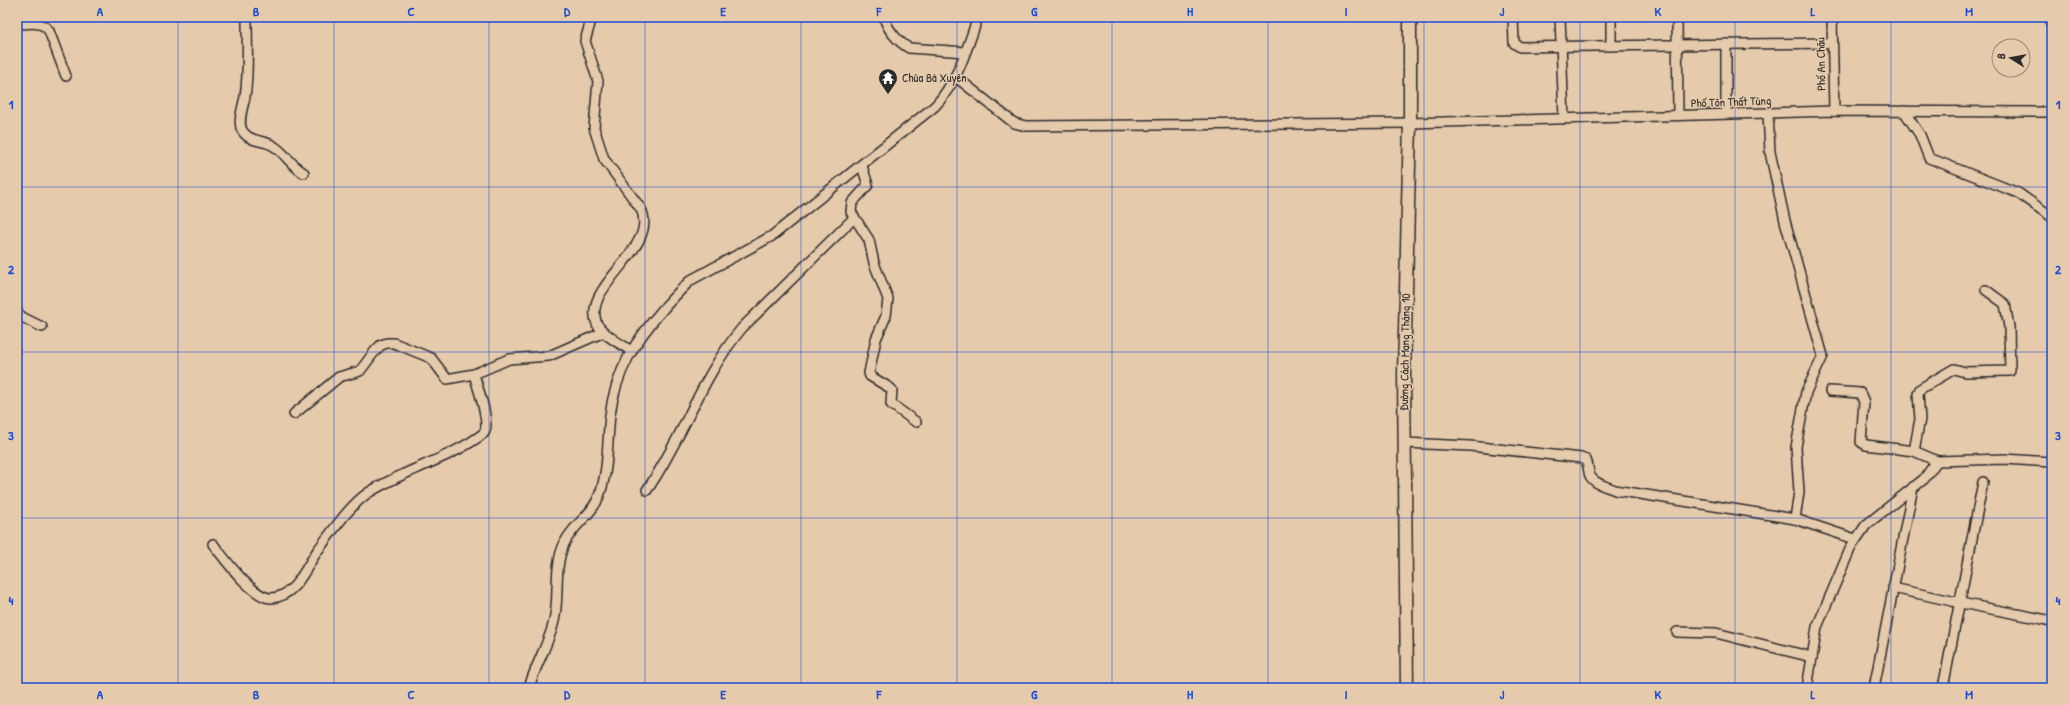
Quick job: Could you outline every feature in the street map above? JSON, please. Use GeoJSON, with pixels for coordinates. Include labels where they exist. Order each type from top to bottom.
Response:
{"type":"FeatureCollection","features":[{"type":"Feature","properties":{"kind":"main road","name":"Đường Cách Mạng Tháng 10"},"geometry":{"type":"LineString","coordinates":[[1407,688],[1404,443],[1410,123],[1410,17]]}},
{"type":"Feature","properties":{"kind":"street"},"geometry":{"type":"LineString","coordinates":[[247,17],[247,76],[240,124],[243,133],[257,142],[271,145],[283,154],[294,167],[304,173]]}},
{"type":"Feature","properties":{"kind":"street"},"geometry":{"type":"LineString","coordinates":[[592,17],[585,41],[598,81],[594,128],[604,159],[644,216],[642,233],[598,298],[595,306],[595,316],[598,325],[604,332],[631,351]]}},
{"type":"Feature","properties":{"kind":"street"},"geometry":{"type":"LineString","coordinates":[[884,17],[888,28],[904,46],[910,48],[965,52]]}},
{"type":"Feature","properties":{"kind":"street"},"geometry":{"type":"LineString","coordinates":[[529,688],[553,626],[556,612],[556,577],[565,542],[572,530],[595,505],[600,496],[604,478],[612,406],[617,382],[631,351],[642,333],[681,288],[691,280],[772,236],[862,166],[935,106],[945,95],[956,77],[978,17]]}},
{"type":"Feature","properties":{"kind":"street"},"geometry":{"type":"LineString","coordinates":[[1513,17],[1514,43],[1516,46],[1832,43]]}},
{"type":"Feature","properties":{"kind":"street"},"geometry":{"type":"LineString","coordinates":[[1560,17],[1564,118]]}},
{"type":"Feature","properties":{"kind":"street"},"geometry":{"type":"LineString","coordinates":[[1611,17],[1611,46]]}},
{"type":"Feature","properties":{"kind":"street"},"geometry":{"type":"LineString","coordinates":[[1677,17],[1678,115]]}},
{"type":"Feature","properties":{"kind":"street","name":"Phố An Châu"},"geometry":{"type":"LineString","coordinates":[[1832,17],[1834,111]]}},
{"type":"Feature","properties":{"kind":"street"},"geometry":{"type":"LineString","coordinates":[[2049,17],[2052,27]]}},
{"type":"Feature","properties":{"kind":"street"},"geometry":{"type":"LineString","coordinates":[[17,24],[39,24],[45,26],[49,31],[66,76]]}},
{"type":"Feature","properties":{"kind":"street"},"geometry":{"type":"LineString","coordinates":[[1726,44],[1726,114]]}},
{"type":"Feature","properties":{"kind":"street","name":"Phố Tôn Thất Tùng"},"geometry":{"type":"LineString","coordinates":[[956,77],[1014,123],[1026,126],[1410,123],[1834,111],[2052,112]]}},
{"type":"Feature","properties":{"kind":"street"},"geometry":{"type":"LineString","coordinates":[[1904,111],[1920,135],[1930,158],[2018,193],[2052,217]]}},
{"type":"Feature","properties":{"kind":"street"},"geometry":{"type":"LineString","coordinates":[[1768,113],[1770,152],[1785,221],[1823,356],[1806,392],[1796,447],[1799,492],[1795,519]]}},
{"type":"Feature","properties":{"kind":"street"},"geometry":{"type":"LineString","coordinates":[[862,166],[868,185],[850,207],[854,218],[869,240],[876,270],[888,299],[886,316],[876,339],[869,373],[870,376],[891,389],[891,404],[916,422]]}},
{"type":"Feature","properties":{"kind":"street"},"geometry":{"type":"LineString","coordinates":[[647,490],[661,468],[704,383],[730,342],[747,322],[854,218]]}},
{"type":"Feature","properties":{"kind":"street"},"geometry":{"type":"LineString","coordinates":[[1914,451],[1920,419],[1918,394],[1922,386],[1954,369],[1965,372],[2010,371],[2009,327],[2005,304],[1986,290]]}},
{"type":"Feature","properties":{"kind":"street"},"geometry":{"type":"LineString","coordinates":[[17,312],[22,317],[42,327]]}},
{"type":"Feature","properties":{"kind":"street"},"geometry":{"type":"LineString","coordinates":[[294,414],[339,377],[360,371],[375,351],[381,345],[387,343],[394,343],[431,358],[448,379],[474,374],[509,359],[558,354],[604,332]]}},
{"type":"Feature","properties":{"kind":"street"},"geometry":{"type":"LineString","coordinates":[[213,544],[255,593],[269,598],[279,597],[289,591],[298,581],[328,536],[358,501],[386,484],[454,452],[484,433],[486,429],[486,421],[474,374]]}},
{"type":"Feature","properties":{"kind":"street"},"geometry":{"type":"LineString","coordinates":[[1830,391],[1860,393],[1864,402],[1861,438],[1863,444],[1914,451],[1937,461],[2005,459],[2052,462]]}},
{"type":"Feature","properties":{"kind":"street"},"geometry":{"type":"LineString","coordinates":[[1404,443],[1470,446],[1581,458],[1586,460],[1589,474],[1592,479],[1615,490],[1795,519],[1855,539]]}},
{"type":"Feature","properties":{"kind":"street"},"geometry":{"type":"LineString","coordinates":[[1807,688],[1818,622],[1855,539],[1866,525],[1924,479],[1937,461]]}},
{"type":"Feature","properties":{"kind":"street"},"geometry":{"type":"LineString","coordinates":[[1943,688],[1961,603],[1983,482]]}},
{"type":"Feature","properties":{"kind":"street"},"geometry":{"type":"LineString","coordinates":[[1874,688],[1913,487]]}},
{"type":"Feature","properties":{"kind":"street"},"geometry":{"type":"LineString","coordinates":[[1893,588],[2052,621]]}},
{"type":"Feature","properties":{"kind":"street"},"geometry":{"type":"LineString","coordinates":[[1677,632],[1716,633],[1812,657]]}},
{"type":"Feature","properties":{"kind":"place","name":"Chùa Bá Xuyên"},"geometry":{"type":"Point","coordinates":[888,95]}}]}
